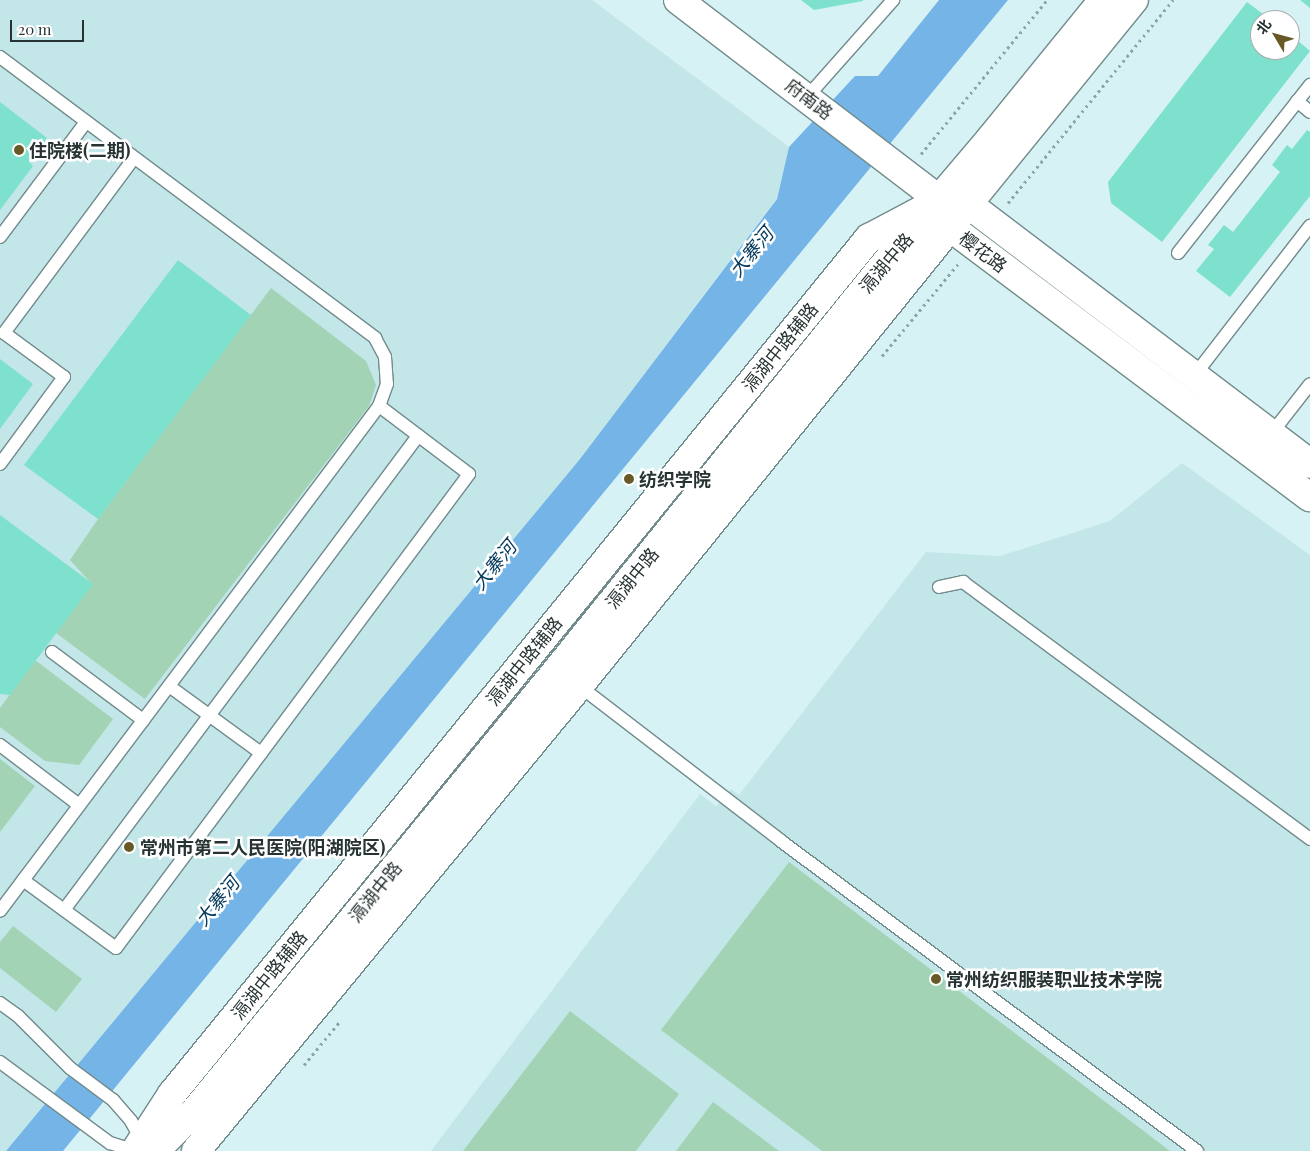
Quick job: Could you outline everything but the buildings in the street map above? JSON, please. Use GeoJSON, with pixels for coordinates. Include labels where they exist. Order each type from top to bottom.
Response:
{"type":"FeatureCollection","features":[{"type":"Feature","properties":{"kind":"main road","name":"府南路"},"geometry":{"type":"LineString","coordinates":[[678,0],[940,200]]}},
{"type":"Feature","properties":{"kind":"main road","name":"滆湖中路"},"geometry":{"type":"LineString","coordinates":[[142,1149],[196,1111],[558,669],[896,250],[940,200],[1103,0]]}},
{"type":"Feature","properties":{"kind":"main road","name":"滆湖中路"},"geometry":{"type":"LineString","coordinates":[[196,1151],[579,686],[1134,0]]}},
{"type":"Feature","properties":{"kind":"main road","name":"樱花路"},"geometry":{"type":"LineString","coordinates":[[1310,464],[968,204],[940,200],[950,227],[1310,496]]}},
{"type":"Feature","properties":{"kind":"main road","name":"滆湖中路辅路"},"geometry":{"type":"LineString","coordinates":[[142,1149],[172,1094],[869,238],[940,200]]}},
{"type":"Feature","properties":{"kind":"lane"},"geometry":{"type":"LineString","coordinates":[[812,101],[893,0]]}},
{"type":"Feature","properties":{"kind":"lane"},"geometry":{"type":"LineString","coordinates":[[0,57],[376,338],[385,357],[387,384],[379,406],[170,686],[1,907]]}},
{"type":"Feature","properties":{"kind":"lane"},"geometry":{"type":"LineString","coordinates":[[1178,252],[1310,85]]}},
{"type":"Feature","properties":{"kind":"lane"},"geometry":{"type":"LineString","coordinates":[[1297,102],[1310,112]]}},
{"type":"Feature","properties":{"kind":"lane"},"geometry":{"type":"LineString","coordinates":[[0,237],[86,122]]}},
{"type":"Feature","properties":{"kind":"lane"},"geometry":{"type":"LineString","coordinates":[[0,464],[64,378],[2,331],[134,158]]}},
{"type":"Feature","properties":{"kind":"lane"},"geometry":{"type":"LineString","coordinates":[[1194,376],[1310,226]]}},
{"type":"Feature","properties":{"kind":"lane"},"geometry":{"type":"LineString","coordinates":[[1271,434],[1310,384]]}},
{"type":"Feature","properties":{"kind":"lane"},"geometry":{"type":"LineString","coordinates":[[23,880],[116,948],[469,474],[379,406]]}},
{"type":"Feature","properties":{"kind":"lane"},"geometry":{"type":"LineString","coordinates":[[64,910],[418,436]]}},
{"type":"Feature","properties":{"kind":"lane"},"geometry":{"type":"LineString","coordinates":[[939,587],[964,582],[1310,839]]}},
{"type":"Feature","properties":{"kind":"lane"},"geometry":{"type":"LineString","coordinates":[[52,652],[143,720]]}},
{"type":"Feature","properties":{"kind":"lane"},"geometry":{"type":"LineString","coordinates":[[558,669],[781,841],[1197,1151]]}},
{"type":"Feature","properties":{"kind":"lane"},"geometry":{"type":"LineString","coordinates":[[170,686],[261,753]]}},
{"type":"Feature","properties":{"kind":"lane"},"geometry":{"type":"LineString","coordinates":[[0,745],[80,805]]}},
{"type":"Feature","properties":{"kind":"lane"},"geometry":{"type":"LineString","coordinates":[[0,1003],[18,1016],[70,1068],[113,1100],[131,1121],[142,1149]]}},
{"type":"Feature","properties":{"kind":"lane"},"geometry":{"type":"LineString","coordinates":[[0,1062],[110,1143],[142,1149]]}},
{"type":"Feature","properties":{"kind":"path"},"geometry":{"type":"LineString","coordinates":[[897,166],[1047,0]]}},
{"type":"Feature","properties":{"kind":"shaded area","name":"常州市第二人民医院(阳湖院区)"},"geometry":{"type":"Polygon","coordinates":[[[0,0],[592,0],[789,147],[777,198],[580,459],[6,1151],[0,1151],[0,0]]]}},
{"type":"Feature","properties":{"kind":"shaded area","name":"常州纺织服装职业技术学院"},"geometry":{"type":"Polygon","coordinates":[[[1182,463],[1310,555],[1310,1151],[431,1151],[700,794],[716,806],[731,789],[739,795],[926,552],[1000,556],[1110,521],[1182,463]]]}},
{"type":"Feature","properties":{"kind":"green space"},"geometry":{"type":"Polygon","coordinates":[[[271,288],[366,361],[376,385],[369,406],[145,699],[56,633],[92,584],[70,560],[98,519],[271,288]]]}},
{"type":"Feature","properties":{"kind":"green space"},"geometry":{"type":"Polygon","coordinates":[[[35,660],[113,719],[79,765],[45,761],[0,727],[0,708],[35,660]]]}},
{"type":"Feature","properties":{"kind":"green space"},"geometry":{"type":"Polygon","coordinates":[[[0,759],[35,786],[0,832],[0,759]]]}},
{"type":"Feature","properties":{"kind":"green space"},"geometry":{"type":"Polygon","coordinates":[[[789,862],[1170,1151],[822,1151],[661,1030],[789,862]]]}},
{"type":"Feature","properties":{"kind":"green space"},"geometry":{"type":"Polygon","coordinates":[[[13,926],[82,979],[56,1012],[0,968],[0,942],[13,926]]]}},
{"type":"Feature","properties":{"kind":"green space"},"geometry":{"type":"Polygon","coordinates":[[[570,1011],[679,1094],[636,1151],[463,1151],[570,1011]]]}},
{"type":"Feature","properties":{"kind":"green space"},"geometry":{"type":"Polygon","coordinates":[[[713,1102],[779,1151],[676,1151],[713,1102]]]}},
{"type":"Feature","properties":{"kind":"water","name":"大寨河"},"geometry":{"type":"Polygon","coordinates":[[[939,0],[1008,0],[63,1151],[6,1151],[580,459],[777,199],[789,147],[855,76],[878,76],[939,0]]]}},
{"type":"Feature","properties":{"kind":"place","name":"住院楼(二期)"},"geometry":{"type":"Point","coordinates":[19,150]}},
{"type":"Feature","properties":{"kind":"place","name":"纺织学院"},"geometry":{"type":"Point","coordinates":[629,479]}},
{"type":"Feature","properties":{"kind":"place","name":"常州市第二人民医院(阳湖院区)"},"geometry":{"type":"Point","coordinates":[129,847]}},
{"type":"Feature","properties":{"kind":"place","name":"常州纺织服装职业技术学院"},"geometry":{"type":"Point","coordinates":[936,979]}}]}
